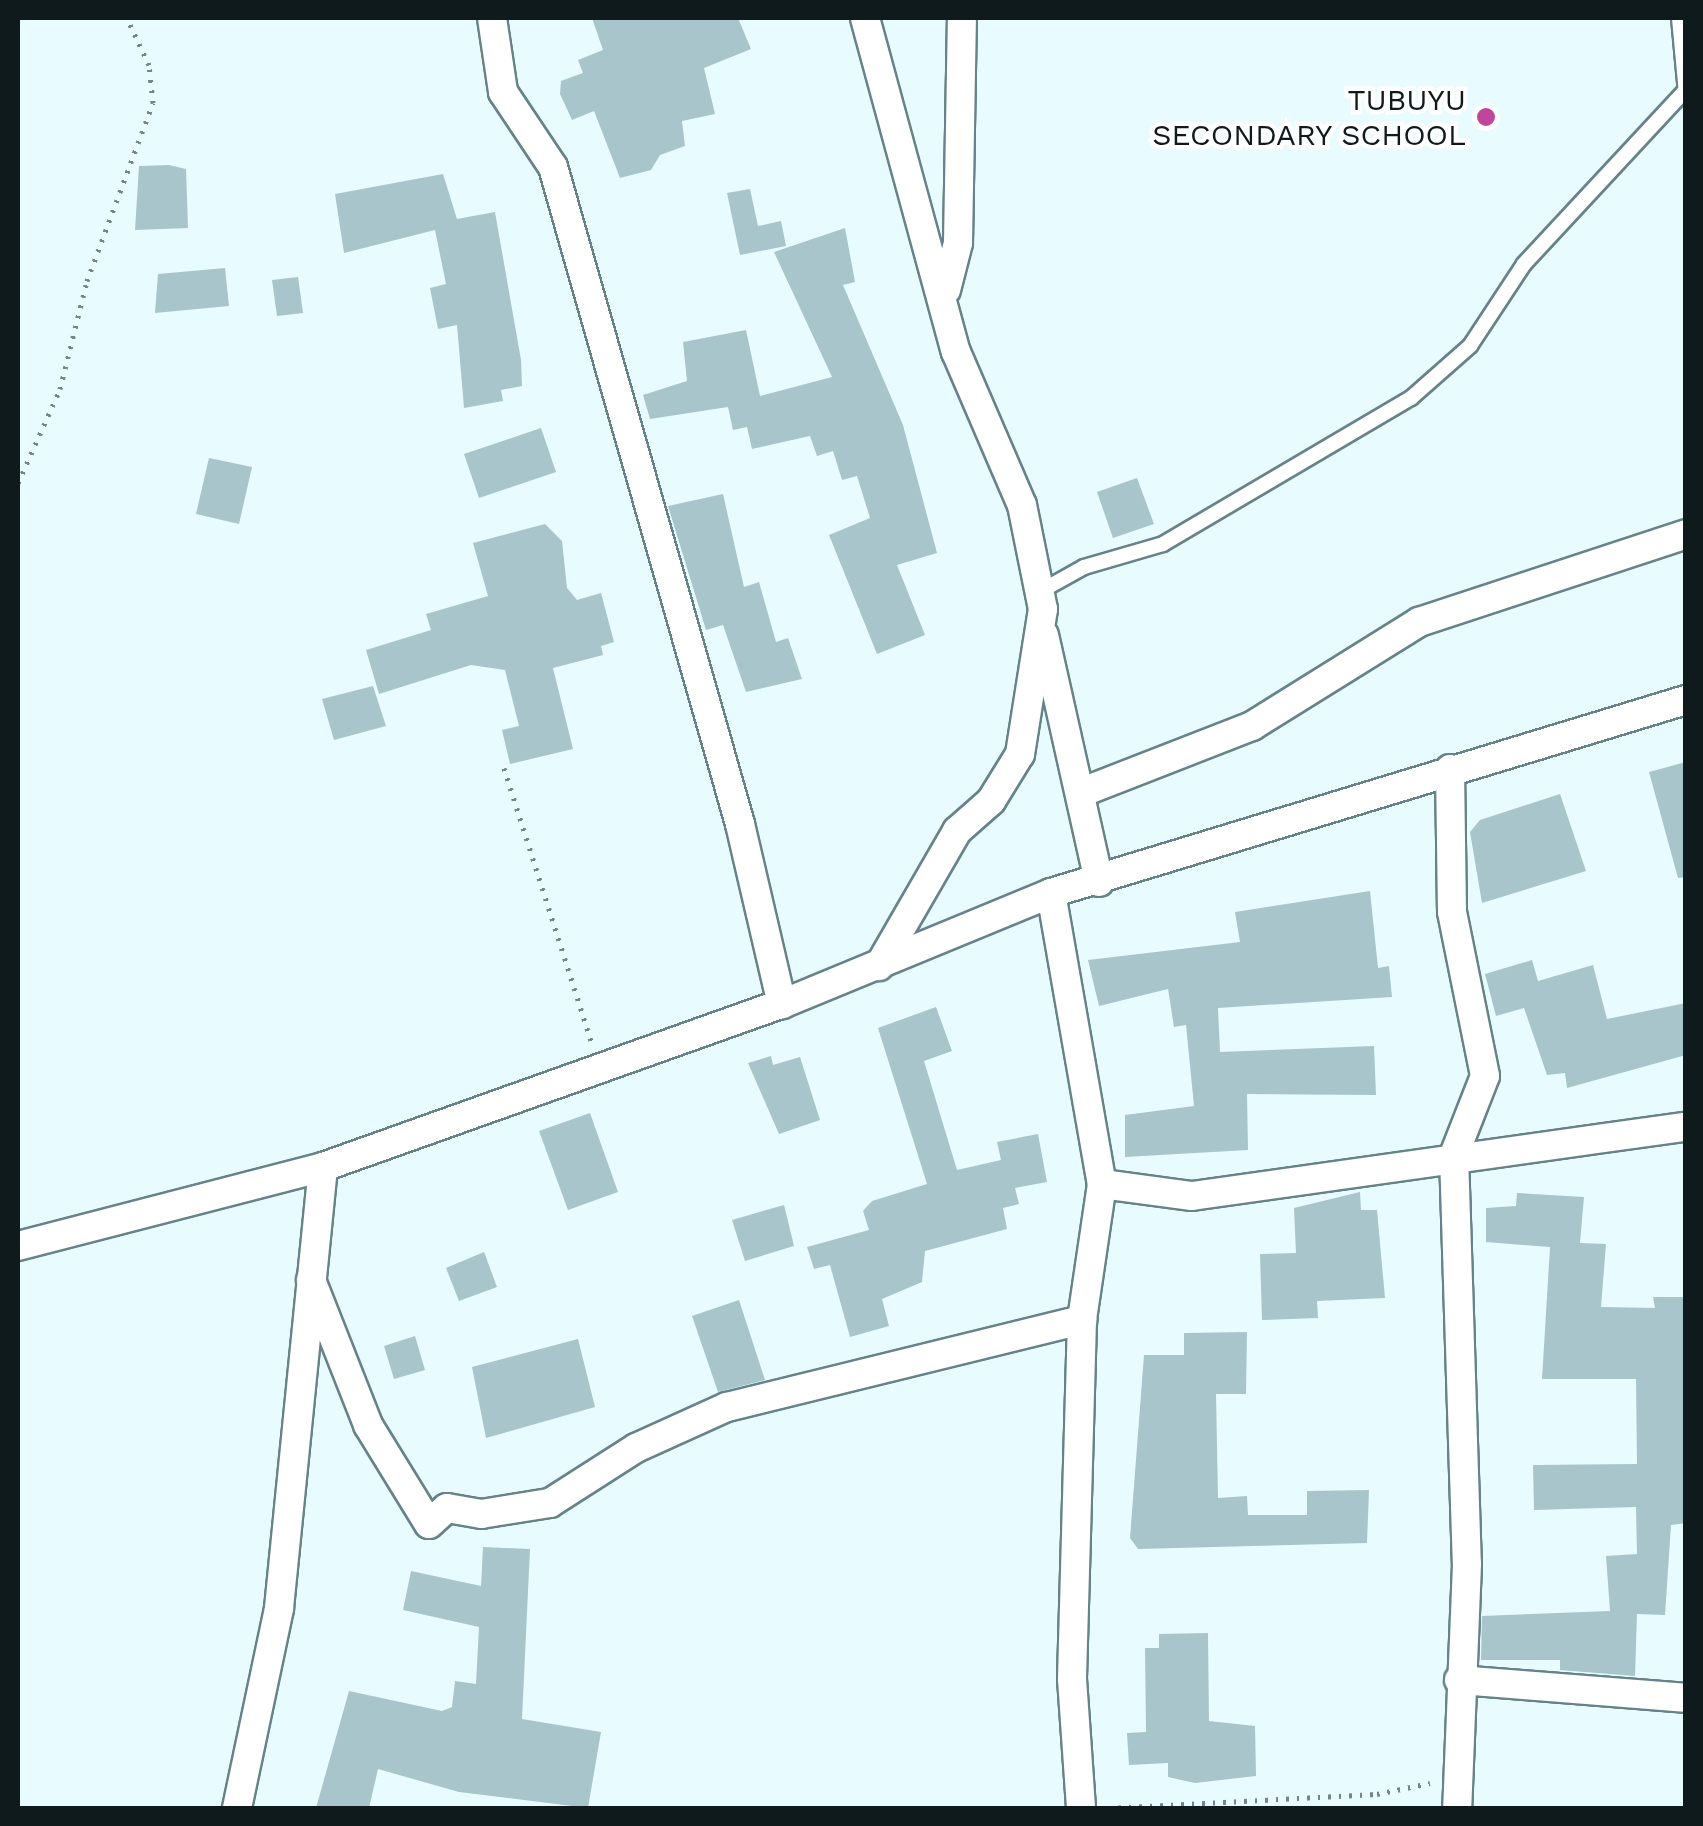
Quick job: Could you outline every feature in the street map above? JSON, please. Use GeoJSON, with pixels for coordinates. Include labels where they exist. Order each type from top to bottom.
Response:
{"type":"FeatureCollection","features":[{"type":"Feature","properties":{"kind":"street"},"geometry":{"type":"LineString","coordinates":[[492,18],[504,92],[553,166],[740,824],[782,1004]]}},
{"type":"Feature","properties":{"kind":"street"},"geometry":{"type":"LineString","coordinates":[[865,18],[946,292],[956,352],[1004,449],[1041,591],[1043,628],[1100,882]]}},
{"type":"Feature","properties":{"kind":"street"},"geometry":{"type":"LineString","coordinates":[[946,292],[958,243],[962,18]]}},
{"type":"Feature","properties":{"kind":"street"},"geometry":{"type":"LineString","coordinates":[[1080,793],[1252,726],[1434,616],[1686,534]]}},
{"type":"Feature","properties":{"kind":"street"},"geometry":{"type":"LineString","coordinates":[[879,966],[957,831],[1020,754],[1043,628]]}},
{"type":"Feature","properties":{"kind":"street"},"geometry":{"type":"LineString","coordinates":[[18,1246],[323,1167],[782,1004],[1051,894],[1686,700]]}},
{"type":"Feature","properties":{"kind":"street"},"geometry":{"type":"LineString","coordinates":[[1450,769],[1452,912],[1485,1076],[1454,1155],[1467,1564],[1457,1808]]}},
{"type":"Feature","properties":{"kind":"street"},"geometry":{"type":"LineString","coordinates":[[1051,894],[1102,1184],[1082,1320],[1072,1679],[1080,1808]]}},
{"type":"Feature","properties":{"kind":"street"},"geometry":{"type":"LineString","coordinates":[[1102,1184],[1192,1196],[1454,1155],[1686,1127]]}},
{"type":"Feature","properties":{"kind":"street"},"geometry":{"type":"LineString","coordinates":[[238,1808],[274,1642],[323,1167]]}},
{"type":"Feature","properties":{"kind":"street"},"geometry":{"type":"LineString","coordinates":[[310,1280],[368,1425],[429,1524],[447,1508],[481,1514],[550,1503],[636,1448],[727,1407],[1082,1320]]}},
{"type":"Feature","properties":{"kind":"street"},"geometry":{"type":"LineString","coordinates":[[1460,1680],[1686,1698]]}},
{"type":"Feature","properties":{"kind":"lane"},"geometry":{"type":"LineString","coordinates":[[1041,591],[1084,567],[1163,544],[1411,398],[1470,346],[1524,264],[1685,92],[1679,18]]}},
{"type":"Feature","properties":{"kind":"path"},"geometry":{"type":"LineString","coordinates":[[18,483],[60,389],[87,281],[152,103],[149,65],[127,18]]}},
{"type":"Feature","properties":{"kind":"path"},"geometry":{"type":"LineString","coordinates":[[504,768],[592,1044]]}},
{"type":"Feature","properties":{"kind":"path"},"geometry":{"type":"LineString","coordinates":[[1104,1808],[1377,1794],[1458,1777]]}},
{"type":"Feature","properties":{"kind":"building"},"geometry":{"type":"Polygon","coordinates":[[[592,18],[738,18],[751,49],[704,68],[715,114],[682,121],[685,146],[660,155],[651,170],[620,178],[594,111],[572,120],[560,94],[561,81],[583,73],[578,60],[603,50],[592,18]]]}},
{"type":"Feature","properties":{"kind":"building"},"geometry":{"type":"Polygon","coordinates":[[[139,166],[186,169],[188,228],[135,230],[139,166]]]}},
{"type":"Feature","properties":{"kind":"building"},"geometry":{"type":"Polygon","coordinates":[[[443,174],[457,219],[495,212],[521,360],[522,386],[501,390],[503,401],[464,408],[457,325],[438,329],[430,288],[446,284],[435,230],[344,253],[335,194],[443,174]]]}},
{"type":"Feature","properties":{"kind":"building"},"geometry":{"type":"Polygon","coordinates":[[[750,189],[758,226],[781,221],[786,246],[740,255],[727,193],[750,189]]]}},
{"type":"Feature","properties":{"kind":"building"},"geometry":{"type":"Polygon","coordinates":[[[845,228],[855,282],[843,285],[903,425],[937,553],[897,565],[925,635],[877,654],[829,535],[870,518],[857,476],[842,480],[833,451],[817,456],[810,436],[752,449],[747,427],[733,430],[728,407],[650,419],[643,395],[687,381],[683,342],[746,330],[760,396],[832,377],[774,252],[845,228]]]}},
{"type":"Feature","properties":{"kind":"building"},"geometry":{"type":"Polygon","coordinates":[[[225,268],[229,306],[155,313],[158,274],[225,268]]]}},
{"type":"Feature","properties":{"kind":"building"},"geometry":{"type":"Polygon","coordinates":[[[298,277],[303,313],[277,316],[272,280],[298,277]]]}},
{"type":"Feature","properties":{"kind":"building"},"geometry":{"type":"Polygon","coordinates":[[[541,428],[556,472],[479,498],[464,454],[541,428]]]}},
{"type":"Feature","properties":{"kind":"building"},"geometry":{"type":"Polygon","coordinates":[[[209,458],[252,467],[239,524],[196,514],[209,458]]]}},
{"type":"Feature","properties":{"kind":"building"},"geometry":{"type":"Polygon","coordinates":[[[1137,478],[1154,524],[1113,538],[1097,492],[1137,478]]]}},
{"type":"Feature","properties":{"kind":"building"},"geometry":{"type":"Polygon","coordinates":[[[723,494],[744,587],[759,582],[776,642],[788,638],[802,679],[746,692],[723,625],[706,630],[668,506],[723,494]]]}},
{"type":"Feature","properties":{"kind":"building"},"geometry":{"type":"Polygon","coordinates":[[[545,524],[562,541],[567,588],[577,600],[601,593],[614,642],[601,646],[603,655],[553,668],[573,749],[510,764],[502,730],[519,726],[505,670],[471,665],[379,694],[366,650],[431,630],[426,614],[488,596],[473,543],[545,524]]]}},
{"type":"Feature","properties":{"kind":"building"},"geometry":{"type":"Polygon","coordinates":[[[373,686],[386,726],[334,740],[322,699],[373,686]]]}},
{"type":"Feature","properties":{"kind":"building"},"geometry":{"type":"Polygon","coordinates":[[[1686,762],[1686,877],[1678,878],[1649,772],[1686,762]]]}},
{"type":"Feature","properties":{"kind":"building"},"geometry":{"type":"Polygon","coordinates":[[[1560,794],[1586,871],[1482,903],[1470,832],[1480,820],[1560,794]]]}},
{"type":"Feature","properties":{"kind":"building"},"geometry":{"type":"Polygon","coordinates":[[[1370,891],[1378,968],[1389,966],[1392,997],[1218,1008],[1220,1052],[1374,1046],[1376,1095],[1247,1094],[1248,1150],[1125,1157],[1125,1115],[1194,1106],[1186,1025],[1174,1027],[1168,989],[1099,1006],[1088,960],[1240,942],[1235,912],[1370,891]]]}},
{"type":"Feature","properties":{"kind":"building"},"geometry":{"type":"Polygon","coordinates":[[[1532,960],[1538,981],[1593,965],[1607,1019],[1686,1003],[1686,1055],[1567,1088],[1565,1073],[1547,1075],[1524,1008],[1496,1016],[1485,974],[1532,960]]]}},
{"type":"Feature","properties":{"kind":"building"},"geometry":{"type":"Polygon","coordinates":[[[936,1007],[952,1051],[924,1061],[957,1170],[1001,1160],[997,1142],[1038,1134],[1047,1182],[1015,1188],[1019,1204],[1003,1208],[1007,1229],[925,1251],[922,1282],[882,1299],[889,1326],[850,1337],[830,1265],[814,1269],[807,1247],[869,1230],[863,1211],[872,1201],[927,1184],[878,1028],[936,1007]]]}},
{"type":"Feature","properties":{"kind":"building"},"geometry":{"type":"Polygon","coordinates":[[[771,1056],[773,1065],[800,1057],[820,1120],[779,1134],[748,1063],[771,1056]]]}},
{"type":"Feature","properties":{"kind":"building"},"geometry":{"type":"Polygon","coordinates":[[[590,1113],[618,1192],[568,1210],[539,1131],[590,1113]]]}},
{"type":"Feature","properties":{"kind":"building"},"geometry":{"type":"Polygon","coordinates":[[[1360,1192],[1361,1210],[1377,1210],[1385,1298],[1317,1301],[1318,1318],[1262,1320],[1260,1254],[1296,1253],[1294,1208],[1360,1192]]]}},
{"type":"Feature","properties":{"kind":"building"},"geometry":{"type":"Polygon","coordinates":[[[1517,1193],[1584,1197],[1580,1243],[1606,1244],[1601,1307],[1655,1308],[1653,1297],[1686,1297],[1686,1523],[1671,1525],[1665,1615],[1637,1614],[1635,1676],[1560,1670],[1560,1660],[1481,1660],[1482,1616],[1610,1611],[1606,1556],[1637,1554],[1636,1507],[1534,1510],[1533,1465],[1637,1464],[1636,1379],[1542,1379],[1550,1247],[1486,1242],[1486,1208],[1516,1206],[1517,1193]]]}},
{"type":"Feature","properties":{"kind":"building"},"geometry":{"type":"Polygon","coordinates":[[[784,1205],[794,1246],[745,1261],[732,1220],[784,1205]]]}},
{"type":"Feature","properties":{"kind":"building"},"geometry":{"type":"Polygon","coordinates":[[[484,1252],[497,1287],[459,1301],[446,1268],[484,1252]]]}},
{"type":"Feature","properties":{"kind":"building"},"geometry":{"type":"Polygon","coordinates":[[[739,1300],[765,1380],[718,1392],[692,1316],[739,1300]]]}},
{"type":"Feature","properties":{"kind":"building"},"geometry":{"type":"Polygon","coordinates":[[[1247,1332],[1246,1394],[1216,1394],[1218,1498],[1247,1496],[1248,1515],[1307,1515],[1307,1491],[1369,1490],[1367,1543],[1138,1549],[1130,1538],[1144,1355],[1184,1355],[1184,1333],[1247,1332]]]}},
{"type":"Feature","properties":{"kind":"building"},"geometry":{"type":"Polygon","coordinates":[[[415,1336],[425,1370],[394,1379],[384,1346],[415,1336]]]}},
{"type":"Feature","properties":{"kind":"building"},"geometry":{"type":"Polygon","coordinates":[[[578,1339],[595,1407],[486,1438],[472,1367],[578,1339]]]}},
{"type":"Feature","properties":{"kind":"building"},"geometry":{"type":"Polygon","coordinates":[[[483,1547],[530,1549],[522,1719],[601,1732],[588,1808],[459,1792],[378,1769],[369,1808],[316,1808],[349,1691],[442,1711],[452,1707],[455,1681],[476,1684],[479,1627],[403,1610],[411,1571],[481,1586],[483,1547]]]}},
{"type":"Feature","properties":{"kind":"building"},"geometry":{"type":"Polygon","coordinates":[[[1208,1633],[1209,1721],[1255,1726],[1256,1776],[1195,1783],[1168,1777],[1168,1763],[1129,1765],[1127,1733],[1146,1732],[1145,1648],[1159,1648],[1159,1634],[1208,1633]]]}},
{"type":"Feature","properties":{"kind":"place","name":"TUBUYU SECONDARY SCHOOL"},"geometry":{"type":"Point","coordinates":[1486,117]}}]}
